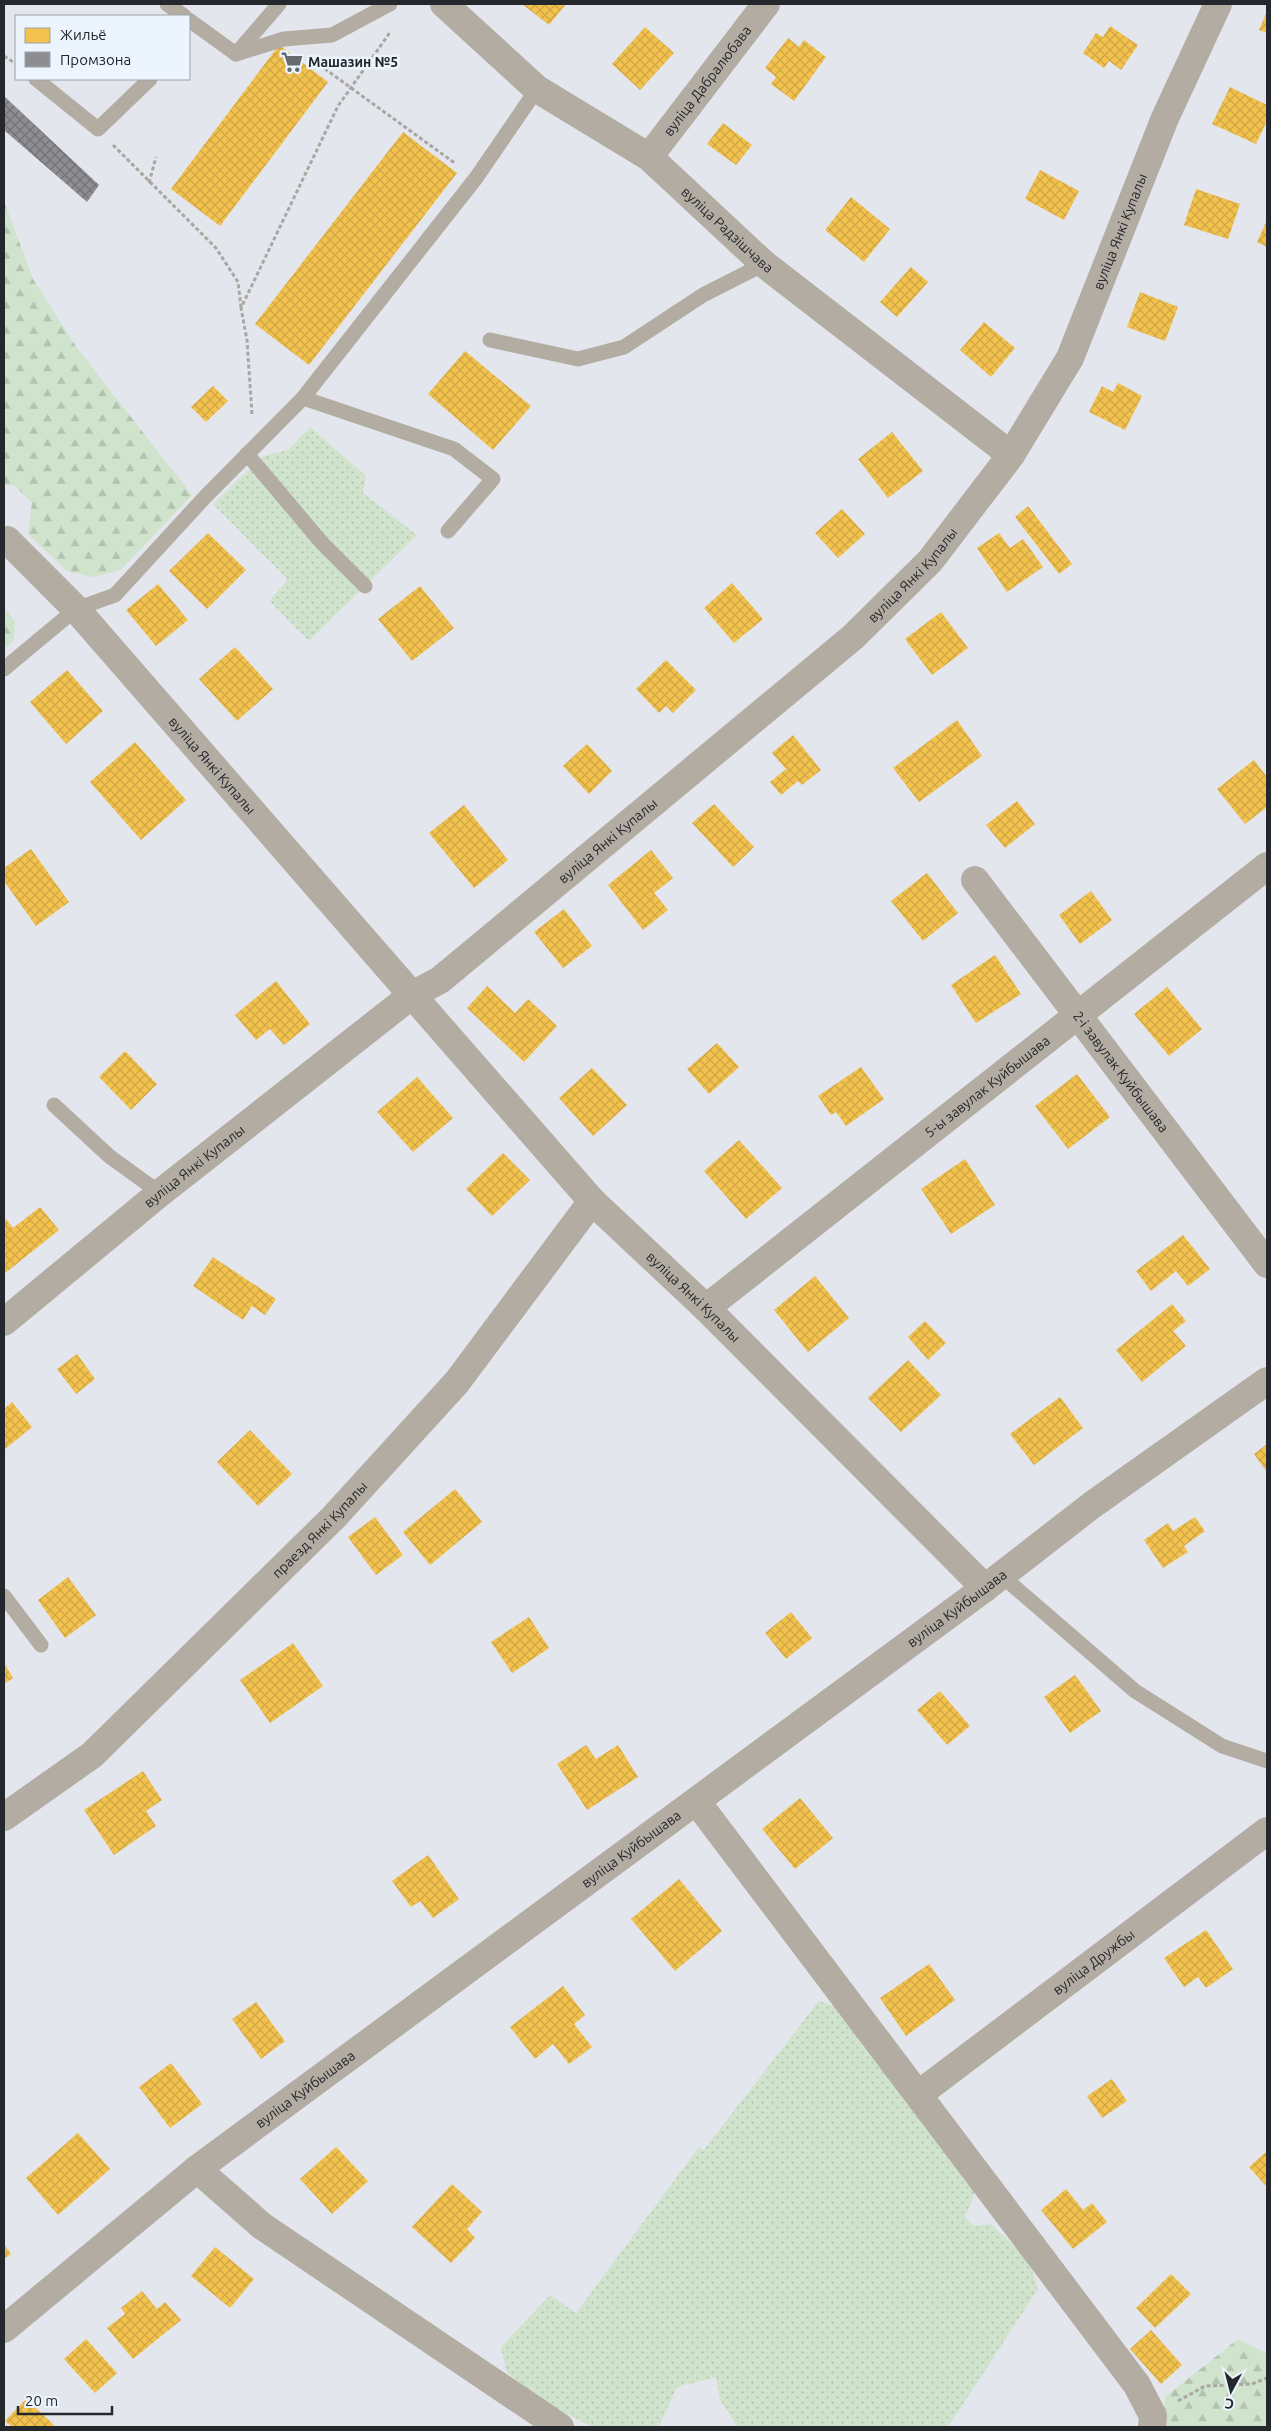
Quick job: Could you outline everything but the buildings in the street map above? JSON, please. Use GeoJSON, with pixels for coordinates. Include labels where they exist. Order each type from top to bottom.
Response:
{"type":"FeatureCollection","features":[{"type":"Feature","properties":{"kind":"street","name":"вуліца Радзішчава"},"geometry":{"type":"LineString","coordinates":[[446,4],[538,89],[649,157],[764,264],[1012,455]]}},
{"type":"Feature","properties":{"kind":"street","name":"вуліца Дабралюбава"},"geometry":{"type":"LineString","coordinates":[[649,157],[766,4]]}},
{"type":"Feature","properties":{"kind":"street","name":"вуліца Янкі Купалы"},"geometry":{"type":"LineString","coordinates":[[4,1322],[160,1192],[412,995],[440,980],[852,637],[930,561],[1012,455],[1070,358],[1165,118],[1218,4]]}},
{"type":"Feature","properties":{"kind":"street","name":"вуліца Янкі Купалы"},"geometry":{"type":"LineString","coordinates":[[5,541],[76,609],[592,1201],[994,1582]]}},
{"type":"Feature","properties":{"kind":"street","name":"5-ы завулак Куйбышава"},"geometry":{"type":"LineString","coordinates":[[706,1308],[1267,866]]}},
{"type":"Feature","properties":{"kind":"street","name":"2-і завулак Куйбышава"},"geometry":{"type":"LineString","coordinates":[[975,880],[1267,1264]]}},
{"type":"Feature","properties":{"kind":"street","name":"праезд Янкі Купалы"},"geometry":{"type":"LineString","coordinates":[[4,1817],[92,1754],[334,1518],[456,1382],[592,1201]]}},
{"type":"Feature","properties":{"kind":"street","name":"вуліца Куйбышава"},"geometry":{"type":"LineString","coordinates":[[4,2329],[197,2169],[994,1582],[1092,1505],[1267,1382]]}},
{"type":"Feature","properties":{"kind":"street"},"geometry":{"type":"LineString","coordinates":[[697,1802],[1137,2385],[1152,2422]]}},
{"type":"Feature","properties":{"kind":"street","name":"вуліца Дружбы"},"geometry":{"type":"LineString","coordinates":[[919,2094],[1267,1831]]}},
{"type":"Feature","properties":{"kind":"street"},"geometry":{"type":"LineString","coordinates":[[197,2169],[262,2226],[560,2427]]}},
{"type":"Feature","properties":{"kind":"lane"},"geometry":{"type":"LineString","coordinates":[[167,4],[183,15]]}},
{"type":"Feature","properties":{"kind":"lane"},"geometry":{"type":"LineString","coordinates":[[236,54],[279,4]]}},
{"type":"Feature","properties":{"kind":"lane"},"geometry":{"type":"LineString","coordinates":[[236,54],[284,39],[332,35],[390,4]]}},
{"type":"Feature","properties":{"kind":"lane"},"geometry":{"type":"LineString","coordinates":[[190,21],[236,54]]}},
{"type":"Feature","properties":{"kind":"lane"},"geometry":{"type":"LineString","coordinates":[[37,80],[98,129],[149,80]]}},
{"type":"Feature","properties":{"kind":"lane"},"geometry":{"type":"LineString","coordinates":[[4,669],[76,609],[115,595],[303,398],[476,178],[538,89]]}},
{"type":"Feature","properties":{"kind":"lane"},"geometry":{"type":"LineString","coordinates":[[490,340],[578,359],[624,347],[703,295],[764,264]]}},
{"type":"Feature","properties":{"kind":"lane"},"geometry":{"type":"LineString","coordinates":[[303,398],[454,449],[493,479],[448,531]]}},
{"type":"Feature","properties":{"kind":"lane"},"geometry":{"type":"LineString","coordinates":[[251,451],[322,543],[365,586]]}},
{"type":"Feature","properties":{"kind":"lane"},"geometry":{"type":"LineString","coordinates":[[54,1105],[109,1156],[160,1192]]}},
{"type":"Feature","properties":{"kind":"lane"},"geometry":{"type":"LineString","coordinates":[[994,1582],[1135,1691],[1222,1746],[1267,1761]]}},
{"type":"Feature","properties":{"kind":"lane"},"geometry":{"type":"LineString","coordinates":[[4,1596],[40,1645]]}},
{"type":"Feature","properties":{"kind":"path"},"geometry":{"type":"LineString","coordinates":[[241,308],[338,106],[394,27]]}},
{"type":"Feature","properties":{"kind":"path"},"geometry":{"type":"LineString","coordinates":[[284,39],[476,178]]}},
{"type":"Feature","properties":{"kind":"path"},"geometry":{"type":"LineString","coordinates":[[4,56],[15,63]]}},
{"type":"Feature","properties":{"kind":"path"},"geometry":{"type":"LineString","coordinates":[[98,129],[149,183],[216,248],[238,282],[247,340],[251,451]]}},
{"type":"Feature","properties":{"kind":"path"},"geometry":{"type":"LineString","coordinates":[[149,183],[156,157]]}},
{"type":"Feature","properties":{"kind":"path"},"geometry":{"type":"LineString","coordinates":[[1152,2422],[1205,2386],[1252,2384],[1267,2378]]}},
{"type":"Feature","properties":{"kind":"green space"},"geometry":{"type":"Polygon","coordinates":[[[4,201],[33,279],[77,348],[192,495],[121,570],[93,577],[67,571],[28,534],[32,503],[15,486],[4,484],[4,201]]]}},
{"type":"Feature","properties":{"kind":"green space"},"geometry":{"type":"Polygon","coordinates":[[[310,427],[366,476],[363,493],[417,535],[309,641],[269,601],[288,580],[213,504],[263,456],[288,450],[310,427]]]}},
{"type":"Feature","properties":{"kind":"green space"},"geometry":{"type":"Polygon","coordinates":[[[4,608],[15,621],[14,640],[4,649],[4,608]]]}},
{"type":"Feature","properties":{"kind":"green space"},"geometry":{"type":"Polygon","coordinates":[[[819,2001],[835,2006],[975,2193],[965,2217],[974,2226],[991,2224],[1028,2259],[1038,2289],[948,2427],[738,2427],[720,2400],[716,2377],[677,2387],[659,2427],[592,2427],[542,2401],[507,2373],[501,2347],[550,2295],[576,2313],[699,2147],[703,2151],[819,2001]]]}},
{"type":"Feature","properties":{"kind":"green space"},"geometry":{"type":"Polygon","coordinates":[[[1238,2339],[1267,2353],[1267,2427],[1163,2427],[1165,2397],[1238,2339]]]}},
{"type":"Feature","properties":{"kind":"place","name":"Машазин №5"},"geometry":{"type":"Point","coordinates":[292,62]}}]}
